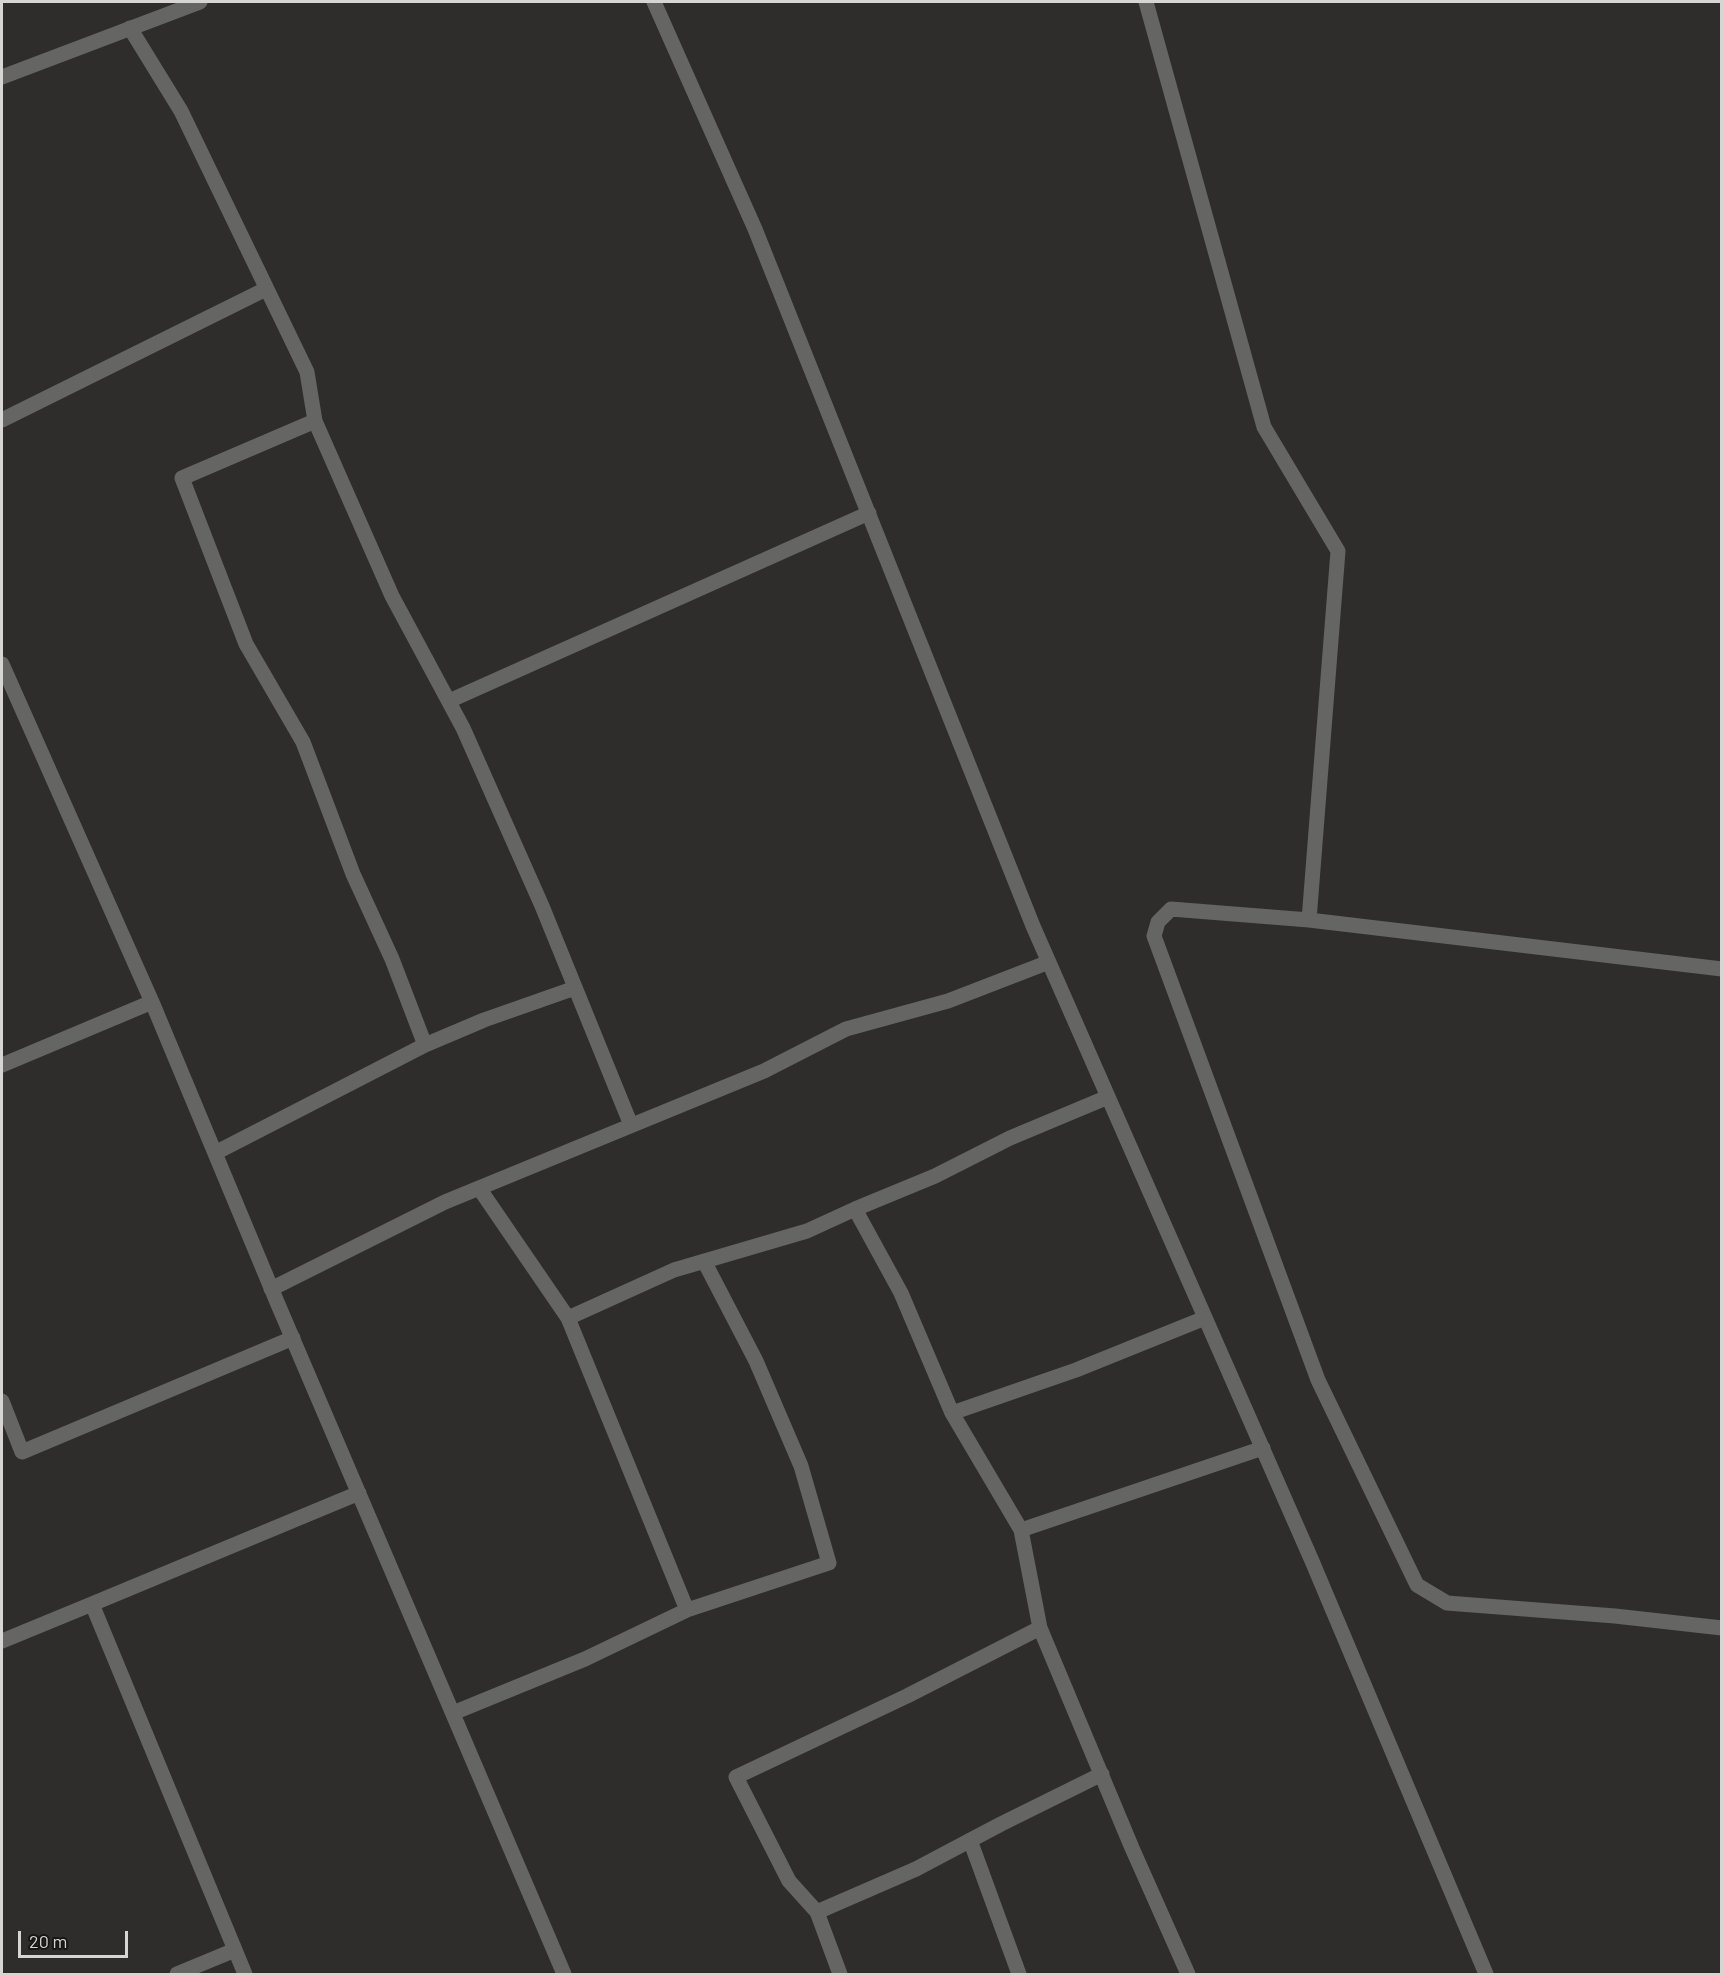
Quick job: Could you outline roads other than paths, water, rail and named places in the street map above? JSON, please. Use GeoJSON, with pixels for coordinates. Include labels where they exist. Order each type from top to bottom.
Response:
{"type":"FeatureCollection","features":[{"type":"Feature","properties":{"kind":"street"},"geometry":{"type":"LineString","coordinates":[[2,77],[200,2]]}},
{"type":"Feature","properties":{"kind":"street"},"geometry":{"type":"LineString","coordinates":[[654,2],[755,229],[1029,915],[1312,1561],[1486,1974]]}},
{"type":"Feature","properties":{"kind":"street"},"geometry":{"type":"LineString","coordinates":[[1146,2],[1264,426],[1338,551],[1309,920]]}},
{"type":"Feature","properties":{"kind":"street"},"geometry":{"type":"LineString","coordinates":[[130,28],[181,111],[307,372],[315,421],[392,596],[468,738],[537,896],[631,1125]]}},
{"type":"Feature","properties":{"kind":"street"},"geometry":{"type":"LineString","coordinates":[[2,420],[266,289]]}},
{"type":"Feature","properties":{"kind":"street"},"geometry":{"type":"LineString","coordinates":[[315,421],[182,478],[246,644],[303,742],[353,874],[392,959],[425,1045]]}},
{"type":"Feature","properties":{"kind":"street"},"geometry":{"type":"LineString","coordinates":[[449,701],[869,513]]}},
{"type":"Feature","properties":{"kind":"street"},"geometry":{"type":"LineString","coordinates":[[2,664],[152,1002],[271,1289],[564,1974]]}},
{"type":"Feature","properties":{"kind":"street"},"geometry":{"type":"LineString","coordinates":[[1722,969],[1309,920],[1171,909],[1158,922],[1154,936],[1318,1380],[1417,1585],[1448,1603],[1615,1616],[1722,1628]]}},
{"type":"Feature","properties":{"kind":"street"},"geometry":{"type":"LineString","coordinates":[[271,1289],[445,1202],[764,1071],[846,1029],[948,1001],[1049,962]]}},
{"type":"Feature","properties":{"kind":"street"},"geometry":{"type":"LineString","coordinates":[[215,1153],[425,1045],[484,1020],[575,988]]}},
{"type":"Feature","properties":{"kind":"street"},"geometry":{"type":"LineString","coordinates":[[2,1065],[152,1002]]}},
{"type":"Feature","properties":{"kind":"street"},"geometry":{"type":"LineString","coordinates":[[567,1318],[674,1270],[807,1231],[935,1176],[1010,1138],[1108,1097]]}},
{"type":"Feature","properties":{"kind":"street"},"geometry":{"type":"LineString","coordinates":[[479,1188],[567,1318],[687,1610]]}},
{"type":"Feature","properties":{"kind":"street"},"geometry":{"type":"LineString","coordinates":[[855,1209],[901,1293],[952,1413],[1021,1530],[1040,1628],[1132,1848],[1188,1974]]}},
{"type":"Feature","properties":{"kind":"street"},"geometry":{"type":"LineString","coordinates":[[453,1713],[585,1659],[687,1610],[829,1563],[801,1466],[756,1361],[704,1261]]}},
{"type":"Feature","properties":{"kind":"street"},"geometry":{"type":"LineString","coordinates":[[952,1413],[1076,1370],[1205,1318]]}},
{"type":"Feature","properties":{"kind":"street"},"geometry":{"type":"LineString","coordinates":[[2,1401],[22,1452],[293,1338]]}},
{"type":"Feature","properties":{"kind":"street"},"geometry":{"type":"LineString","coordinates":[[1021,1530],[1263,1448]]}},
{"type":"Feature","properties":{"kind":"street"},"geometry":{"type":"LineString","coordinates":[[2,1641],[359,1493]]}},
{"type":"Feature","properties":{"kind":"street"},"geometry":{"type":"LineString","coordinates":[[92,1604],[245,1974]]}},
{"type":"Feature","properties":{"kind":"street"},"geometry":{"type":"LineString","coordinates":[[840,1974],[817,1912],[789,1881],[736,1777],[907,1696],[1040,1628]]}},
{"type":"Feature","properties":{"kind":"street"},"geometry":{"type":"LineString","coordinates":[[817,1912],[916,1869],[1102,1774]]}},
{"type":"Feature","properties":{"kind":"street"},"geometry":{"type":"LineString","coordinates":[[970,1840],[1019,1974]]}},
{"type":"Feature","properties":{"kind":"street"},"geometry":{"type":"LineString","coordinates":[[177,1974],[235,1950]]}}]}
